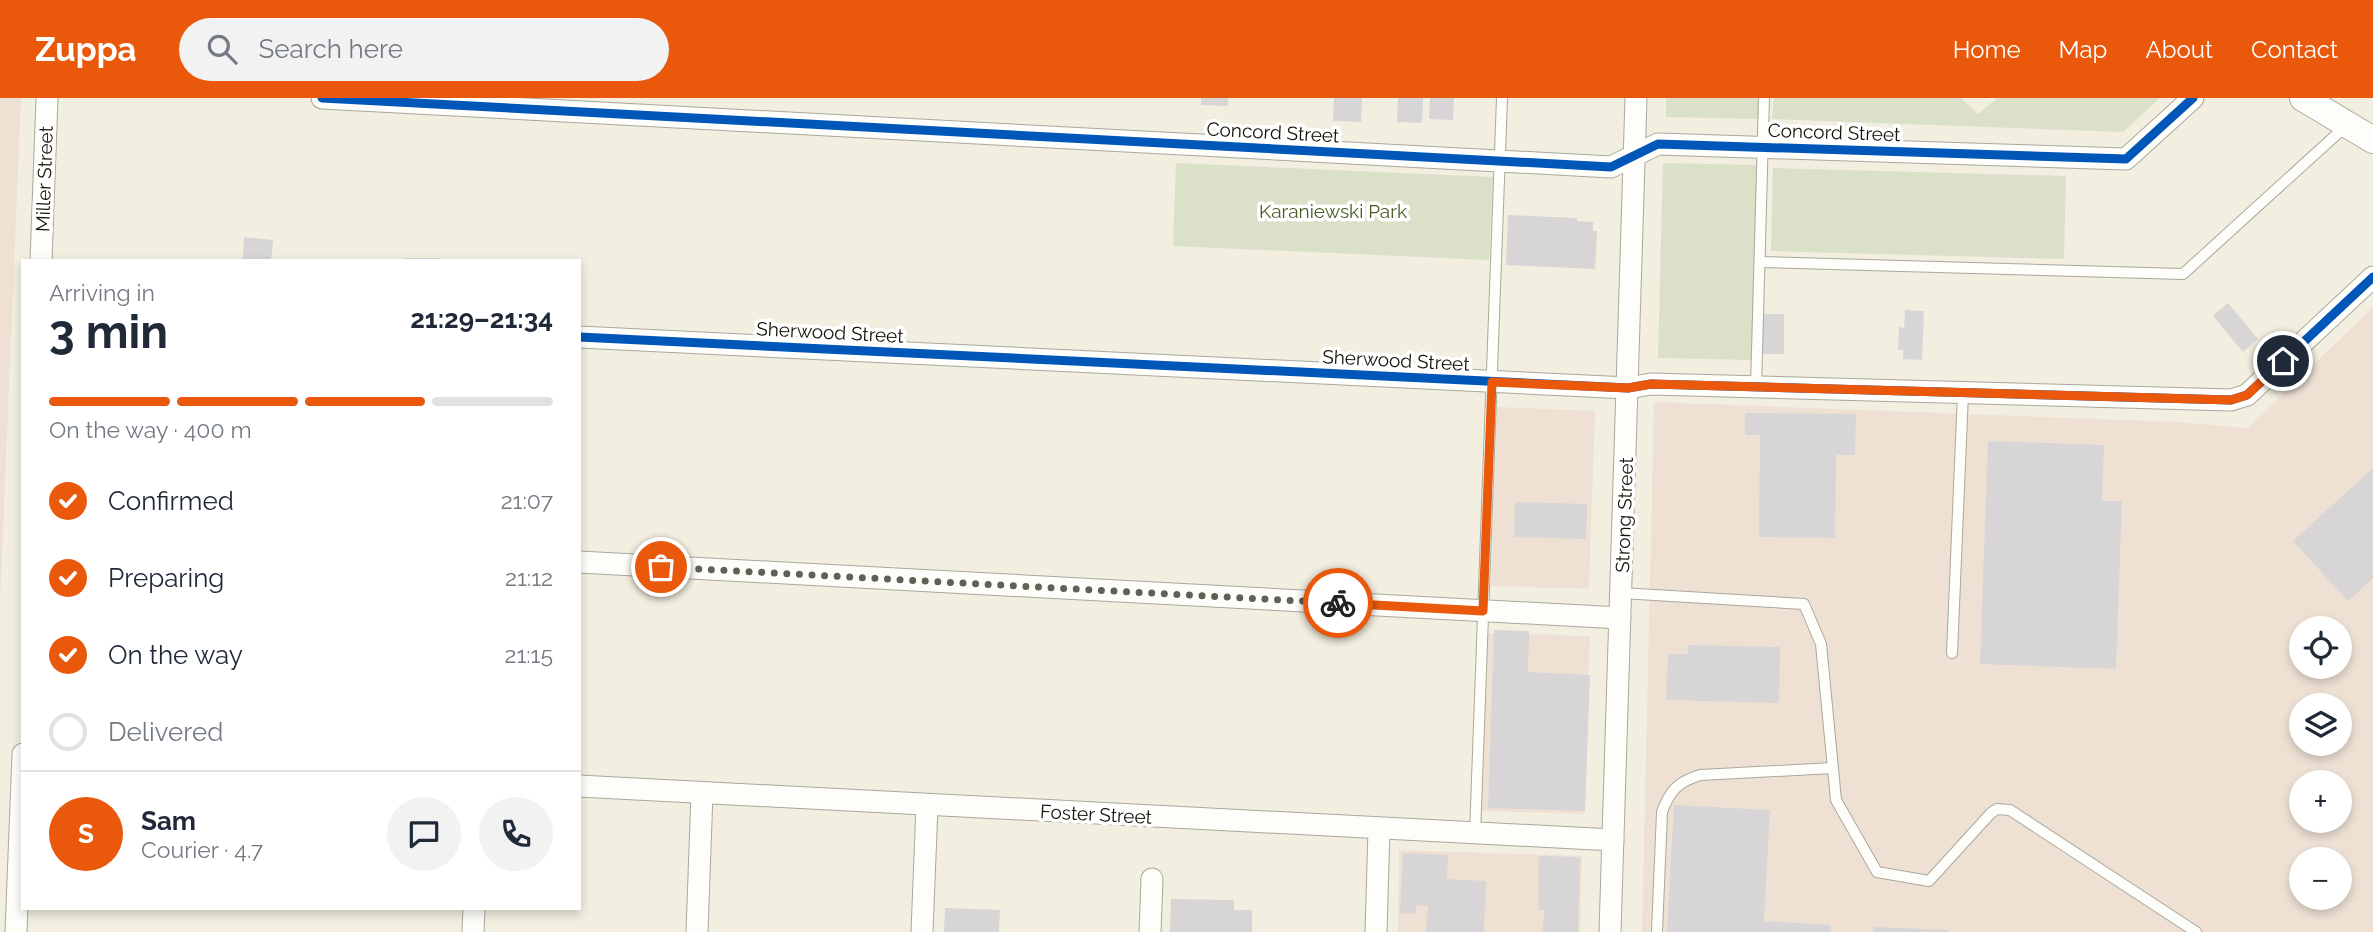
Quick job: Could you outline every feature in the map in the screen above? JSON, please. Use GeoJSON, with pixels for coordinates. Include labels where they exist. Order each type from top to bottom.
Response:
{"type":"FeatureCollection","features":[{"type":"Feature","properties":{"kind":"street","name":"Miller Street"},"geometry":{"type":"LineString","coordinates":[[41,259],[47,98]]}},
{"type":"Feature","properties":{"kind":"street","name":"Concord Street"},"geometry":{"type":"LineString","coordinates":[[322,98],[1611,167],[1658,144],[2126,159],[2193,98]]}},
{"type":"Feature","properties":{"kind":"street","name":"Strong Street"},"geometry":{"type":"LineString","coordinates":[[1610,932],[1636,98]]}},
{"type":"Feature","properties":{"kind":"street"},"geometry":{"type":"LineString","coordinates":[[2303,98],[2373,140]]}},
{"type":"Feature","properties":{"kind":"street","name":"Sherwood Street"},"geometry":{"type":"LineString","coordinates":[[581,337],[1628,388],[1651,384],[2238,400],[2247,395],[2373,277]]}},
{"type":"Feature","properties":{"kind":"street"},"geometry":{"type":"LineString","coordinates":[[581,562],[1620,618]]}},
{"type":"Feature","properties":{"kind":"street","name":"Foster Street"},"geometry":{"type":"LineString","coordinates":[[581,786],[1613,840]]}},
{"type":"Feature","properties":{"kind":"street"},"geometry":{"type":"LineString","coordinates":[[697,932],[702,793]]}},
{"type":"Feature","properties":{"kind":"street"},"geometry":{"type":"LineString","coordinates":[[922,932],[927,806]]}},
{"type":"Feature","properties":{"kind":"street"},"geometry":{"type":"LineString","coordinates":[[1376,932],[1380,829]]}},
{"type":"Feature","properties":{"kind":"street"},"geometry":{"type":"LineString","coordinates":[[16,932],[21,847]]}},
{"type":"Feature","properties":{"kind":"street"},"geometry":{"type":"LineString","coordinates":[[1150,932],[1152,878]]}},
{"type":"Feature","properties":{"kind":"street"},"geometry":{"type":"LineString","coordinates":[[473,932],[474,910]]}},
{"type":"Feature","properties":{"kind":"lane"},"geometry":{"type":"LineString","coordinates":[[1475,834],[1503,98]]}},
{"type":"Feature","properties":{"kind":"lane"},"geometry":{"type":"LineString","coordinates":[[1756,387],[1765,98]]}},
{"type":"Feature","properties":{"kind":"lane"},"geometry":{"type":"LineString","coordinates":[[1760,262],[2183,274],[2347,125]]}},
{"type":"Feature","properties":{"kind":"lane"},"geometry":{"type":"LineString","coordinates":[[1952,653],[1964,393]]}},
{"type":"Feature","properties":{"kind":"lane"},"geometry":{"type":"LineString","coordinates":[[1621,593],[1804,604],[1821,644],[1836,800],[1877,872],[1929,881],[1991,813],[1997,809],[2010,810],[2196,932]]}},
{"type":"Feature","properties":{"kind":"lane"},"geometry":{"type":"LineString","coordinates":[[1657,932],[1662,812],[1668,794],[1686,780],[1700,775],[1833,768]]}},
{"type":"Feature","properties":{"kind":"shaded area"},"geometry":{"type":"Polygon","coordinates":[[[0,98],[21,98],[0,605],[0,98]]]}},
{"type":"Feature","properties":{"kind":"shaded area"},"geometry":{"type":"Polygon","coordinates":[[[2373,307],[2373,932],[1642,932],[1654,402],[2178,422],[2248,428],[2373,307]]]}},
{"type":"Feature","properties":{"kind":"shaded area"},"geometry":{"type":"Polygon","coordinates":[[[1497,407],[1595,411],[1589,589],[1491,586],[1497,407]]]}},
{"type":"Feature","properties":{"kind":"shaded area"},"geometry":{"type":"Polygon","coordinates":[[[1488,633],[1590,636],[1583,814],[1481,811],[1488,633]]]}},
{"type":"Feature","properties":{"kind":"shaded area"},"geometry":{"type":"Polygon","coordinates":[[[1399,850],[1582,856],[1580,932],[1398,932],[1399,850]]]}},
{"type":"Feature","properties":{"kind":"green space"},"geometry":{"type":"Polygon","coordinates":[[[1666,98],[1758,98],[1758,119],[1666,117],[1666,98]]]}},
{"type":"Feature","properties":{"kind":"green space"},"geometry":{"type":"Polygon","coordinates":[[[1774,98],[1961,98],[1978,114],[1997,98],[2160,98],[2123,132],[1772,119],[1774,98]]]}},
{"type":"Feature","properties":{"kind":"green space","name":"Karaniewski Park"},"geometry":{"type":"Polygon","coordinates":[[[1176,163],[1493,177],[1489,260],[1173,246],[1176,163]]]}},
{"type":"Feature","properties":{"kind":"green space"},"geometry":{"type":"Polygon","coordinates":[[[1663,163],[1757,165],[1752,360],[1658,358],[1663,163]]]}},
{"type":"Feature","properties":{"kind":"green space"},"geometry":{"type":"Polygon","coordinates":[[[1773,168],[2066,176],[2064,259],[1771,251],[1773,168]]]}},
{"type":"Feature","properties":{"kind":"building"},"geometry":{"type":"Polygon","coordinates":[[[1201,98],[1228,98],[1228,106],[1201,105],[1201,98]]]}},
{"type":"Feature","properties":{"kind":"building"},"geometry":{"type":"Polygon","coordinates":[[[1334,98],[1362,98],[1361,122],[1333,121],[1334,98]]]}},
{"type":"Feature","properties":{"kind":"building"},"geometry":{"type":"Polygon","coordinates":[[[1398,98],[1423,98],[1422,123],[1397,122],[1398,98]]]}},
{"type":"Feature","properties":{"kind":"building"},"geometry":{"type":"Polygon","coordinates":[[[1430,98],[1454,98],[1453,120],[1429,119],[1430,98]]]}},
{"type":"Feature","properties":{"kind":"building"},"geometry":{"type":"Polygon","coordinates":[[[1508,215],[1577,218],[1577,221],[1593,222],[1593,231],[1597,231],[1595,269],[1506,265],[1508,215]]]}},
{"type":"Feature","properties":{"kind":"building"},"geometry":{"type":"Polygon","coordinates":[[[244,237],[273,240],[271,259],[243,259],[244,237]]]}},
{"type":"Feature","properties":{"kind":"building"},"geometry":{"type":"Polygon","coordinates":[[[406,258],[439,258],[439,259],[406,258]]]}},
{"type":"Feature","properties":{"kind":"building"},"geometry":{"type":"Polygon","coordinates":[[[2228,303],[2258,339],[2243,352],[2213,316],[2228,303]]]}},
{"type":"Feature","properties":{"kind":"building"},"geometry":{"type":"Polygon","coordinates":[[[1905,310],[1924,311],[1922,360],[1903,359],[1903,350],[1898,350],[1899,327],[1904,328],[1905,310]]]}},
{"type":"Feature","properties":{"kind":"building"},"geometry":{"type":"Polygon","coordinates":[[[1761,314],[1784,314],[1784,354],[1761,354],[1761,314]]]}},
{"type":"Feature","properties":{"kind":"building"},"geometry":{"type":"Polygon","coordinates":[[[1745,413],[1856,414],[1855,455],[1836,455],[1835,538],[1759,537],[1760,435],[1745,435],[1745,413]]]}},
{"type":"Feature","properties":{"kind":"building"},"geometry":{"type":"Polygon","coordinates":[[[1988,441],[2104,445],[2102,501],[2122,501],[2116,669],[1980,664],[1988,441]]]}},
{"type":"Feature","properties":{"kind":"building"},"geometry":{"type":"Polygon","coordinates":[[[2373,468],[2373,578],[2348,601],[2293,541],[2373,468]]]}},
{"type":"Feature","properties":{"kind":"building"},"geometry":{"type":"Polygon","coordinates":[[[1515,502],[1587,504],[1586,539],[1514,537],[1515,502]]]}},
{"type":"Feature","properties":{"kind":"building"},"geometry":{"type":"Polygon","coordinates":[[[1494,630],[1529,631],[1528,672],[1590,675],[1585,811],[1488,808],[1494,630]]]}},
{"type":"Feature","properties":{"kind":"building"},"geometry":{"type":"Polygon","coordinates":[[[1688,645],[1780,647],[1779,703],[1666,700],[1668,654],[1688,654],[1688,645]]]}},
{"type":"Feature","properties":{"kind":"building"},"geometry":{"type":"Polygon","coordinates":[[[1674,805],[1770,810],[1764,921],[1831,925],[1831,932],[1667,932],[1674,805]]]}},
{"type":"Feature","properties":{"kind":"building"},"geometry":{"type":"Polygon","coordinates":[[[1403,853],[1448,855],[1447,879],[1486,881],[1484,932],[1426,932],[1428,906],[1416,905],[1416,914],[1400,913],[1403,853]]]}},
{"type":"Feature","properties":{"kind":"building"},"geometry":{"type":"Polygon","coordinates":[[[1539,856],[1580,857],[1578,932],[1543,932],[1544,910],[1538,910],[1539,856]]]}},
{"type":"Feature","properties":{"kind":"building"},"geometry":{"type":"Polygon","coordinates":[[[1171,899],[1234,900],[1234,910],[1252,910],[1252,932],[1170,932],[1171,899]]]}},
{"type":"Feature","properties":{"kind":"building"},"geometry":{"type":"Polygon","coordinates":[[[945,908],[1000,910],[999,932],[944,932],[945,908]]]}},
{"type":"Feature","properties":{"kind":"building"},"geometry":{"type":"Polygon","coordinates":[[[1873,927],[1949,930],[1949,932],[1873,932],[1873,927]]]}},
{"type":"Feature","properties":{"kind":"cycle path"},"geometry":{"type":"LineString","coordinates":[[322,98],[1611,167],[1658,144],[2126,159],[2193,98]]}},
{"type":"Feature","properties":{"kind":"cycle path"},"geometry":{"type":"LineString","coordinates":[[581,337],[1628,388],[1651,384],[2231,400],[2247,395],[2373,277]]}},
{"type":"Feature","properties":{"kind":"way so far"},"geometry":{"type":"LineString","coordinates":[[661,567],[1338,603]]}},
{"type":"Feature","properties":{"kind":"route"},"geometry":{"type":"LineString","coordinates":[[1338,603],[1483,611],[1492,382],[1628,388],[1651,384],[2238,400],[2247,395],[2283,361]]}}]}
